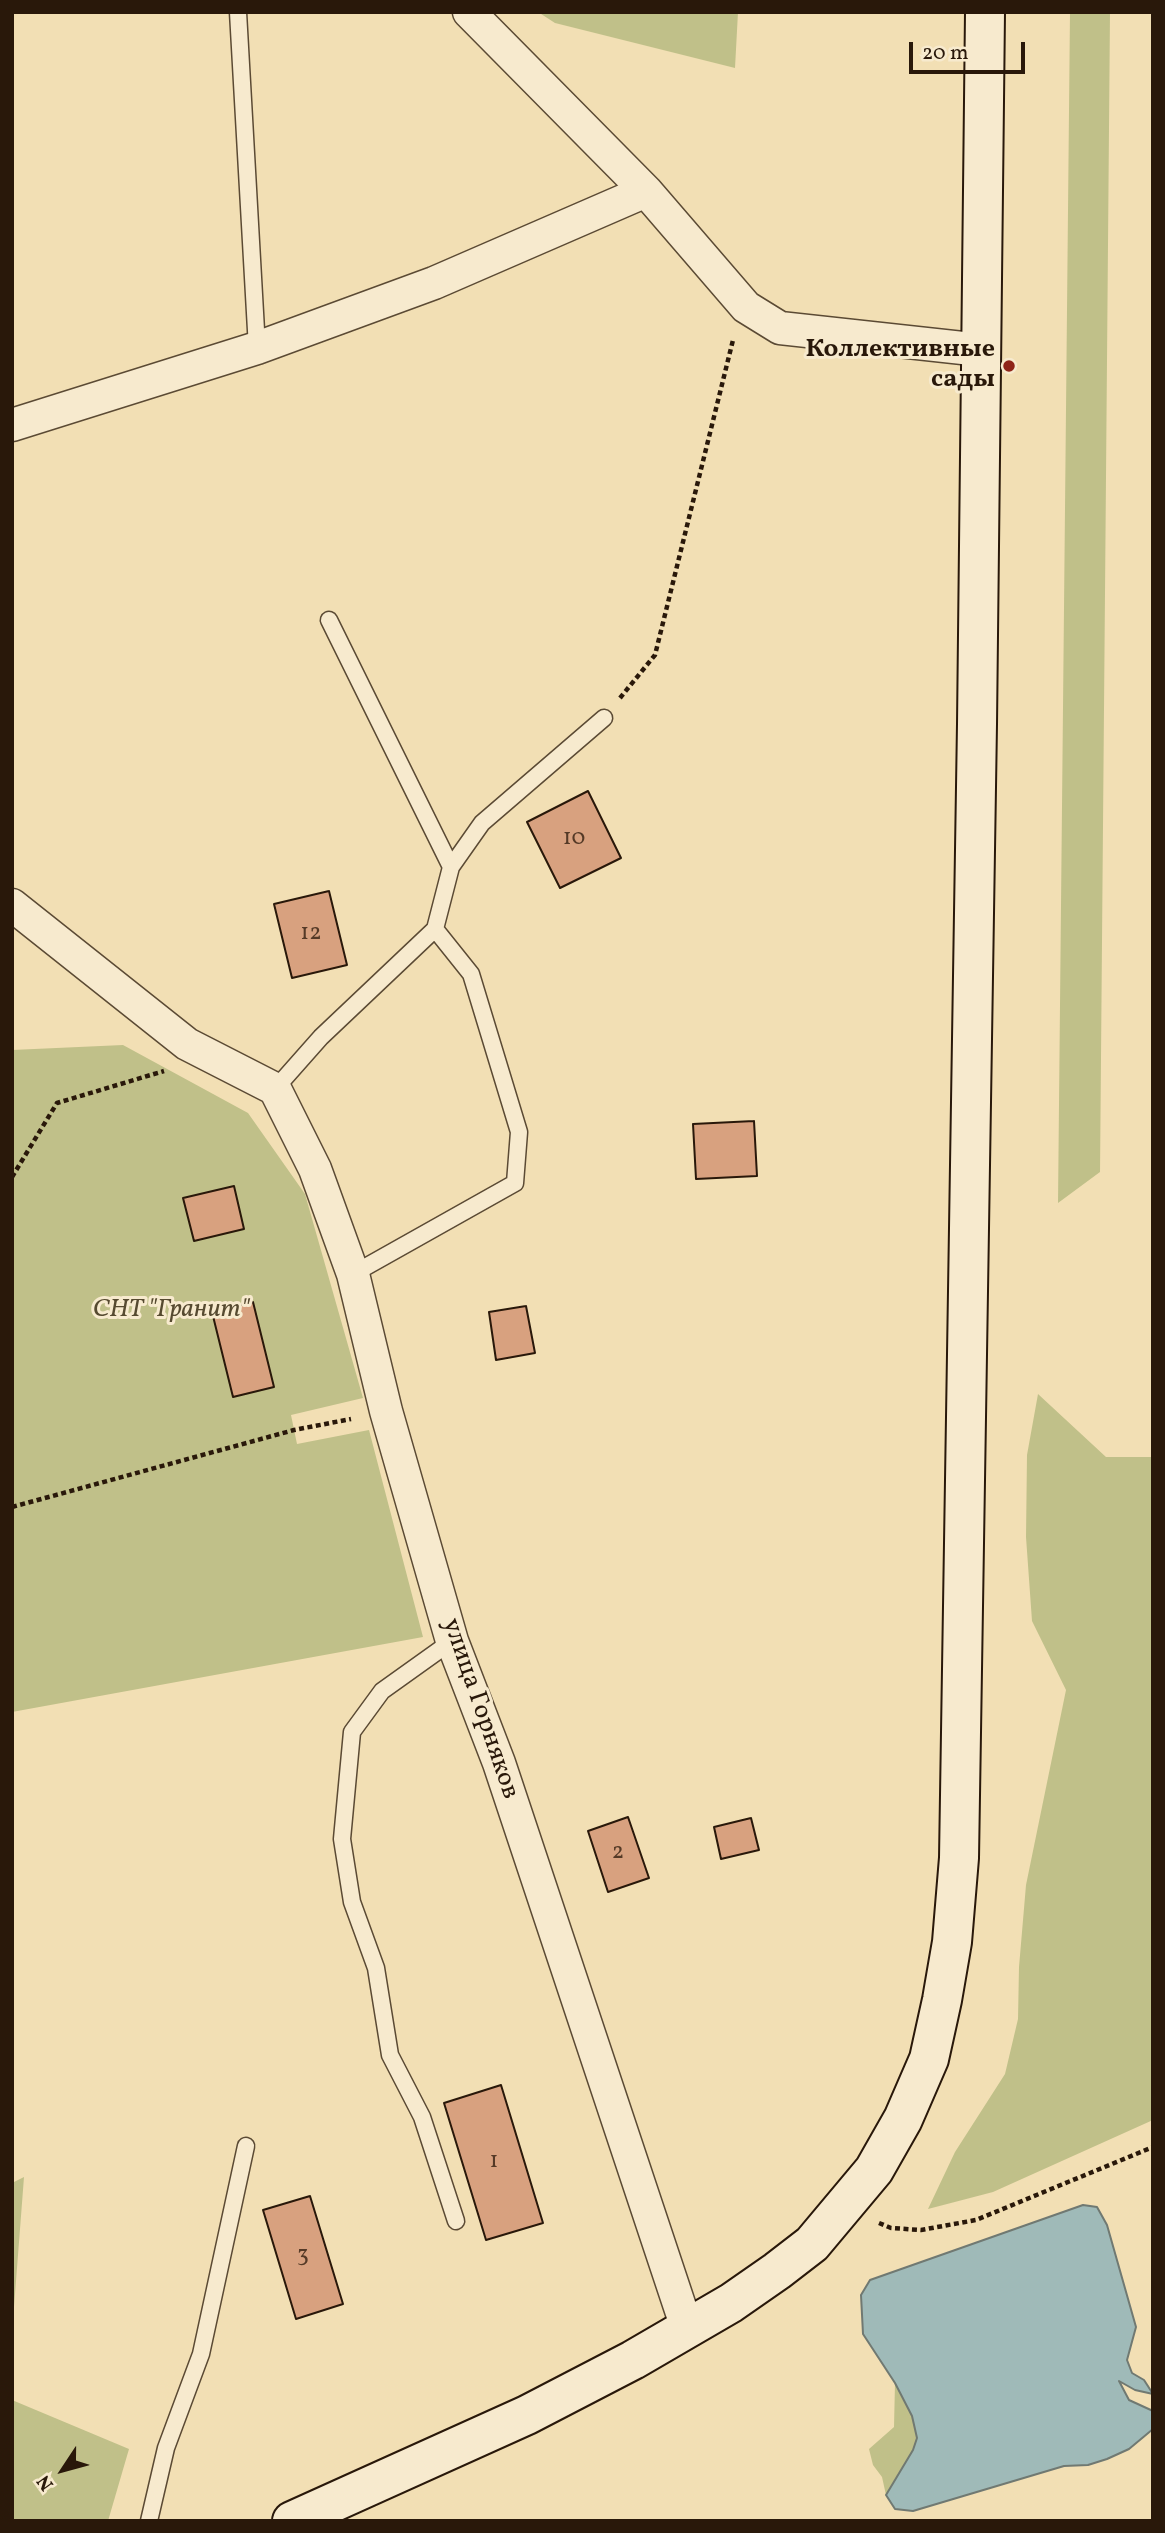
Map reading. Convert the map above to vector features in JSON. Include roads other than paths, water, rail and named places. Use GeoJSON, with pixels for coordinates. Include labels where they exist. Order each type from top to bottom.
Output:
{"type":"FeatureCollection","features":[{"type":"Feature","properties":{"kind":"main road"},"geometry":{"type":"LineString","coordinates":[[292,2521],[527,2415],[632,2360],[731,2303],[777,2271],[812,2244],[874,2170],[903,2119],[929,2059],[950,1954],[959,1858],[977,738],[985,12]]}},
{"type":"Feature","properties":{"kind":"street"},"geometry":{"type":"LineString","coordinates":[[469,12],[646,191],[746,307],[780,327],[981,350]]}},
{"type":"Feature","properties":{"kind":"street"},"geometry":{"type":"LineString","coordinates":[[12,425],[257,348],[434,283],[646,191]]}},
{"type":"Feature","properties":{"kind":"street"},"geometry":{"type":"LineString","coordinates":[[12,905],[187,1044],[275,1089]]}},
{"type":"Feature","properties":{"kind":"street","name":"улица Горняков"},"geometry":{"type":"LineString","coordinates":[[275,1089],[315,1169],[353,1274],[386,1411],[453,1641],[499,1763],[687,2328]]}},
{"type":"Feature","properties":{"kind":"lane"},"geometry":{"type":"LineString","coordinates":[[239,12],[257,348]]}},
{"type":"Feature","properties":{"kind":"lane"},"geometry":{"type":"LineString","coordinates":[[329,620],[451,867]]}},
{"type":"Feature","properties":{"kind":"lane"},"geometry":{"type":"LineString","coordinates":[[275,1089],[321,1037],[435,929],[451,867],[482,823],[604,718]]}},
{"type":"Feature","properties":{"kind":"lane"},"geometry":{"type":"LineString","coordinates":[[353,1274],[515,1183],[519,1132],[471,974],[435,929]]}},
{"type":"Feature","properties":{"kind":"lane"},"geometry":{"type":"LineString","coordinates":[[453,1641],[382,1691],[352,1732],[342,1839],[352,1902],[376,1968],[390,2055],[422,2117],[456,2221]]}},
{"type":"Feature","properties":{"kind":"lane"},"geometry":{"type":"LineString","coordinates":[[149,2521],[166,2448],[201,2354],[246,2146]]}},
{"type":"Feature","properties":{"kind":"water"},"geometry":{"type":"Polygon","coordinates":[[[1083,2205],[1097,2207],[1107,2225],[1136,2327],[1127,2360],[1132,2373],[1144,2380],[1153,2394],[1135,2390],[1119,2381],[1129,2400],[1153,2411],[1153,2429],[1129,2449],[1088,2465],[1064,2466],[913,2511],[895,2509],[886,2495],[913,2450],[917,2438],[912,2416],[895,2383],[863,2334],[861,2295],[870,2280],[1083,2205]]]}},
{"type":"Feature","properties":{"kind":"place","name":"Коллективные сады"},"geometry":{"type":"Point","coordinates":[1009,366]}},
{"type":"Feature","properties":{"kind":"park label","name":"СНТ \"Гранит\""},"geometry":{"type":"Point","coordinates":[171,1311]}}]}
